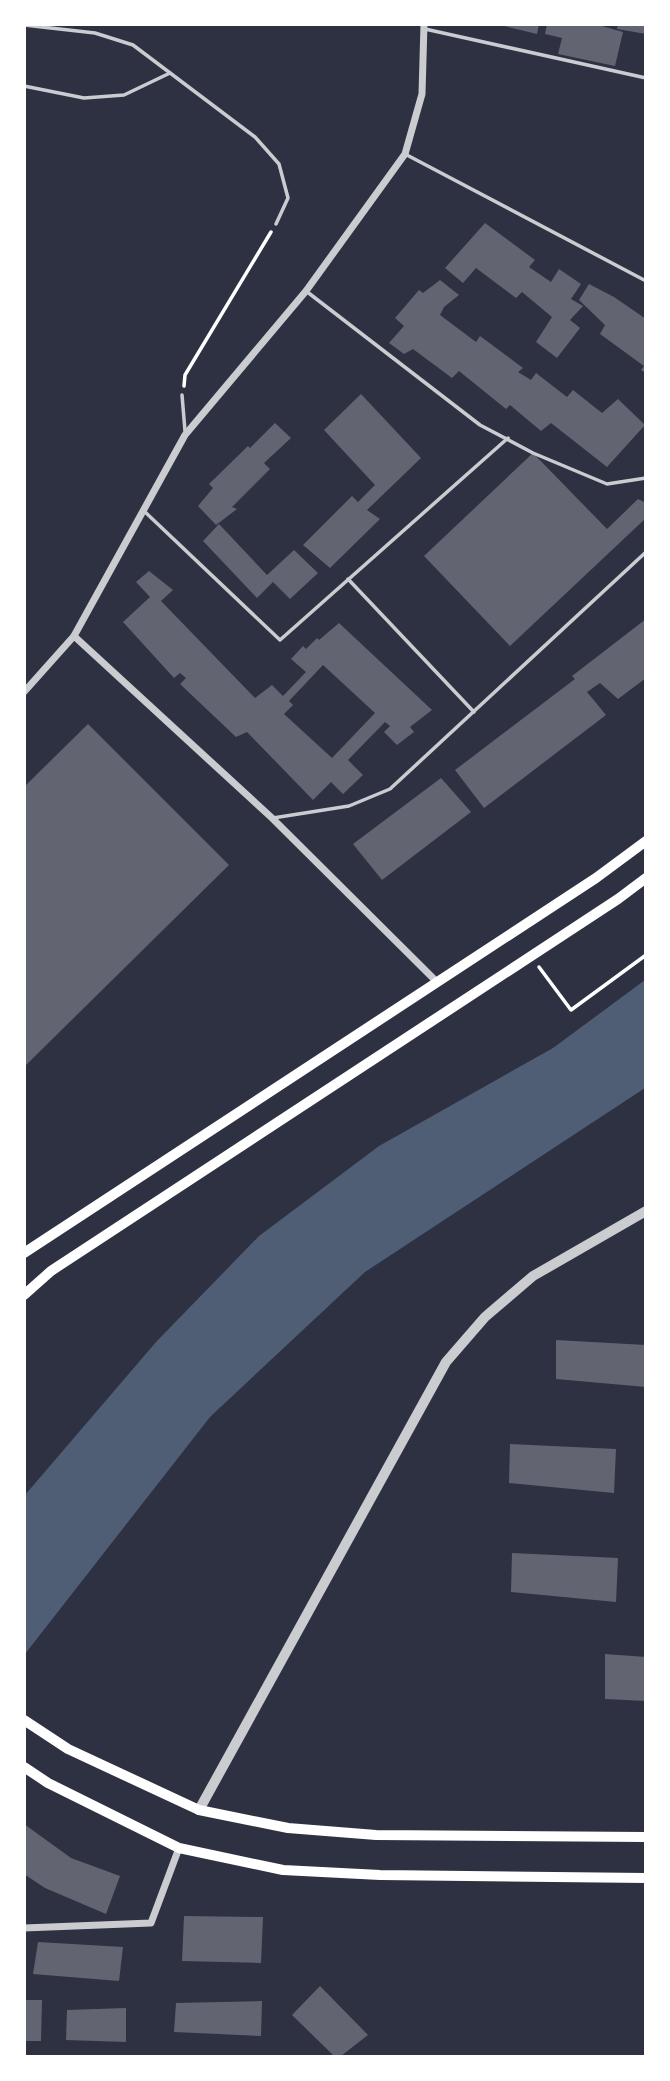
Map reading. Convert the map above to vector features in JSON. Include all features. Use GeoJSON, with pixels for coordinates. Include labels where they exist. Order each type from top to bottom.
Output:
{"type":"FeatureCollection","features":[{"type":"Feature","properties":{"kind":"main road"},"geometry":{"type":"LineString","coordinates":[[24,1253],[596,878],[646,841]]}},
{"type":"Feature","properties":{"kind":"main road"},"geometry":{"type":"LineString","coordinates":[[24,1295],[51,1270],[618,899],[646,878]]}},
{"type":"Feature","properties":{"kind":"main road"},"geometry":{"type":"LineString","coordinates":[[24,1720],[68,1749],[199,1810],[288,1828],[376,1835],[646,1837]]}},
{"type":"Feature","properties":{"kind":"main road"},"geometry":{"type":"LineString","coordinates":[[24,1768],[48,1783],[179,1848],[283,1870],[380,1875],[646,1878]]}},
{"type":"Feature","properties":{"kind":"street"},"geometry":{"type":"LineString","coordinates":[[24,692],[74,636],[185,435],[306,291],[405,154],[422,94],[425,27]]}},
{"type":"Feature","properties":{"kind":"street"},"geometry":{"type":"LineString","coordinates":[[74,636],[272,818],[437,982]]}},
{"type":"Feature","properties":{"kind":"street"},"geometry":{"type":"LineString","coordinates":[[199,1810],[446,1362],[485,1317],[533,1276],[646,1211]]}},
{"type":"Feature","properties":{"kind":"street"},"geometry":{"type":"LineString","coordinates":[[24,1928],[150,1923],[179,1848]]}},
{"type":"Feature","properties":{"kind":"lane"},"geometry":{"type":"LineString","coordinates":[[24,25],[95,33],[133,44],[255,137],[279,163],[288,198],[276,224]]}},
{"type":"Feature","properties":{"kind":"lane"},"geometry":{"type":"LineString","coordinates":[[425,27],[646,78]]}},
{"type":"Feature","properties":{"kind":"lane"},"geometry":{"type":"LineString","coordinates":[[24,86],[84,98],[124,94],[170,73]]}},
{"type":"Feature","properties":{"kind":"lane"},"geometry":{"type":"LineString","coordinates":[[405,154],[646,281]]}},
{"type":"Feature","properties":{"kind":"lane"},"geometry":{"type":"LineString","coordinates":[[306,291],[480,425],[533,453],[607,484],[646,478]]}},
{"type":"Feature","properties":{"kind":"lane"},"geometry":{"type":"LineString","coordinates":[[182,395],[185,435]]}},
{"type":"Feature","properties":{"kind":"lane"},"geometry":{"type":"LineString","coordinates":[[143,511],[280,639],[509,438]]}},
{"type":"Feature","properties":{"kind":"lane"},"geometry":{"type":"LineString","coordinates":[[272,818],[349,806],[390,789],[646,552]]}},
{"type":"Feature","properties":{"kind":"lane"},"geometry":{"type":"LineString","coordinates":[[348,579],[474,712]]}},
{"type":"Feature","properties":{"kind":"path"},"geometry":{"type":"LineString","coordinates":[[182,395],[186,375],[276,224]]}},
{"type":"Feature","properties":{"kind":"path"},"geometry":{"type":"LineString","coordinates":[[539,967],[571,1010],[646,955]]}},
{"type":"Feature","properties":{"kind":"water"},"geometry":{"type":"Polygon","coordinates":[[[645,980],[645,1088],[365,1272],[210,1417],[25,1654],[25,1495],[156,1342],[259,1236],[379,1146],[553,1048],[645,980]]]}},
{"type":"Feature","properties":{"kind":"building"},"geometry":{"type":"Polygon","coordinates":[[[496,24],[539,24],[537,34],[496,24]]]}},
{"type":"Feature","properties":{"kind":"building"},"geometry":{"type":"Polygon","coordinates":[[[547,24],[595,24],[623,32],[615,66],[558,54],[562,38],[545,34],[547,24]]]}},
{"type":"Feature","properties":{"kind":"building"},"geometry":{"type":"Polygon","coordinates":[[[618,24],[646,24],[646,34],[617,29],[618,24]]]}},
{"type":"Feature","properties":{"kind":"building"},"geometry":{"type":"Polygon","coordinates":[[[485,223],[535,260],[529,267],[551,282],[559,269],[581,284],[571,299],[583,306],[570,320],[580,328],[557,358],[536,342],[552,317],[522,292],[516,298],[476,268],[463,283],[445,268],[485,223]]]}},
{"type":"Feature","properties":{"kind":"building"},"geometry":{"type":"Polygon","coordinates":[[[440,280],[459,295],[444,307],[440,315],[476,342],[480,336],[523,368],[518,372],[531,380],[536,373],[567,397],[573,390],[602,413],[618,399],[645,425],[607,467],[551,423],[541,431],[510,405],[506,409],[459,371],[452,378],[413,349],[404,354],[389,343],[404,326],[395,318],[419,290],[423,293],[440,280]]]}},
{"type":"Feature","properties":{"kind":"building"},"geometry":{"type":"Polygon","coordinates":[[[589,284],[646,319],[646,373],[641,370],[644,366],[600,334],[605,325],[579,300],[589,284]]]}},
{"type":"Feature","properties":{"kind":"building"},"geometry":{"type":"Polygon","coordinates":[[[361,394],[421,458],[367,510],[380,519],[330,568],[303,545],[352,496],[358,502],[375,485],[324,430],[361,394]]]}},
{"type":"Feature","properties":{"kind":"building"},"geometry":{"type":"Polygon","coordinates":[[[275,423],[291,438],[264,463],[270,469],[232,507],[237,509],[216,525],[198,506],[213,488],[209,484],[275,423]]]}},
{"type":"Feature","properties":{"kind":"building"},"geometry":{"type":"Polygon","coordinates":[[[533,453],[607,529],[638,499],[646,503],[646,518],[510,646],[424,556],[533,453]]]}},
{"type":"Feature","properties":{"kind":"building"},"geometry":{"type":"Polygon","coordinates":[[[219,524],[267,575],[294,550],[318,573],[290,599],[273,582],[257,598],[203,541],[219,524]]]}},
{"type":"Feature","properties":{"kind":"building"},"geometry":{"type":"Polygon","coordinates":[[[149,571],[173,590],[161,601],[255,698],[272,685],[283,696],[306,672],[291,659],[303,646],[306,649],[339,623],[432,710],[410,727],[414,732],[397,745],[384,732],[390,726],[385,722],[348,760],[363,775],[343,794],[331,782],[313,800],[247,732],[236,737],[180,684],[186,678],[180,673],[174,678],[123,622],[150,597],[136,582],[149,571]],[[323,665],[289,701],[293,705],[284,714],[332,758],[375,713],[323,665]]]}},
{"type":"Feature","properties":{"kind":"building"},"geometry":{"type":"Polygon","coordinates":[[[646,619],[646,678],[618,699],[600,683],[587,692],[606,715],[484,808],[455,770],[575,679],[572,676],[646,619]]]}},
{"type":"Feature","properties":{"kind":"building"},"geometry":{"type":"Polygon","coordinates":[[[88,724],[229,865],[24,1067],[24,787],[88,724]]]}},
{"type":"Feature","properties":{"kind":"building"},"geometry":{"type":"Polygon","coordinates":[[[441,778],[471,812],[382,880],[353,844],[441,778]]]}},
{"type":"Feature","properties":{"kind":"building"},"geometry":{"type":"Polygon","coordinates":[[[556,1340],[646,1345],[646,1387],[556,1379],[556,1340]]]}},
{"type":"Feature","properties":{"kind":"building"},"geometry":{"type":"Polygon","coordinates":[[[510,1444],[616,1449],[614,1493],[509,1483],[510,1444]]]}},
{"type":"Feature","properties":{"kind":"building"},"geometry":{"type":"Polygon","coordinates":[[[512,1553],[618,1558],[616,1602],[511,1592],[512,1553]]]}},
{"type":"Feature","properties":{"kind":"building"},"geometry":{"type":"Polygon","coordinates":[[[605,1654],[646,1657],[646,1701],[605,1699],[605,1654]]]}},
{"type":"Feature","properties":{"kind":"building"},"geometry":{"type":"Polygon","coordinates":[[[24,1824],[71,1858],[120,1876],[106,1914],[45,1888],[24,1874],[24,1824]]]}},
{"type":"Feature","properties":{"kind":"building"},"geometry":{"type":"Polygon","coordinates":[[[184,1916],[263,1917],[261,1963],[182,1961],[184,1916]]]}},
{"type":"Feature","properties":{"kind":"building"},"geometry":{"type":"Polygon","coordinates":[[[38,1942],[123,1947],[119,1981],[33,1974],[38,1942]]]}},
{"type":"Feature","properties":{"kind":"building"},"geometry":{"type":"Polygon","coordinates":[[[320,1986],[368,2035],[341,2056],[334,2056],[292,2015],[320,1986]]]}},
{"type":"Feature","properties":{"kind":"building"},"geometry":{"type":"Polygon","coordinates":[[[24,2000],[42,2000],[41,2041],[24,2041],[24,2000]]]}},
{"type":"Feature","properties":{"kind":"building"},"geometry":{"type":"Polygon","coordinates":[[[262,2001],[261,2036],[174,2032],[176,2003],[262,2001]]]}},
{"type":"Feature","properties":{"kind":"building"},"geometry":{"type":"Polygon","coordinates":[[[126,2008],[126,2042],[66,2040],[67,2010],[126,2008]]]}}]}
